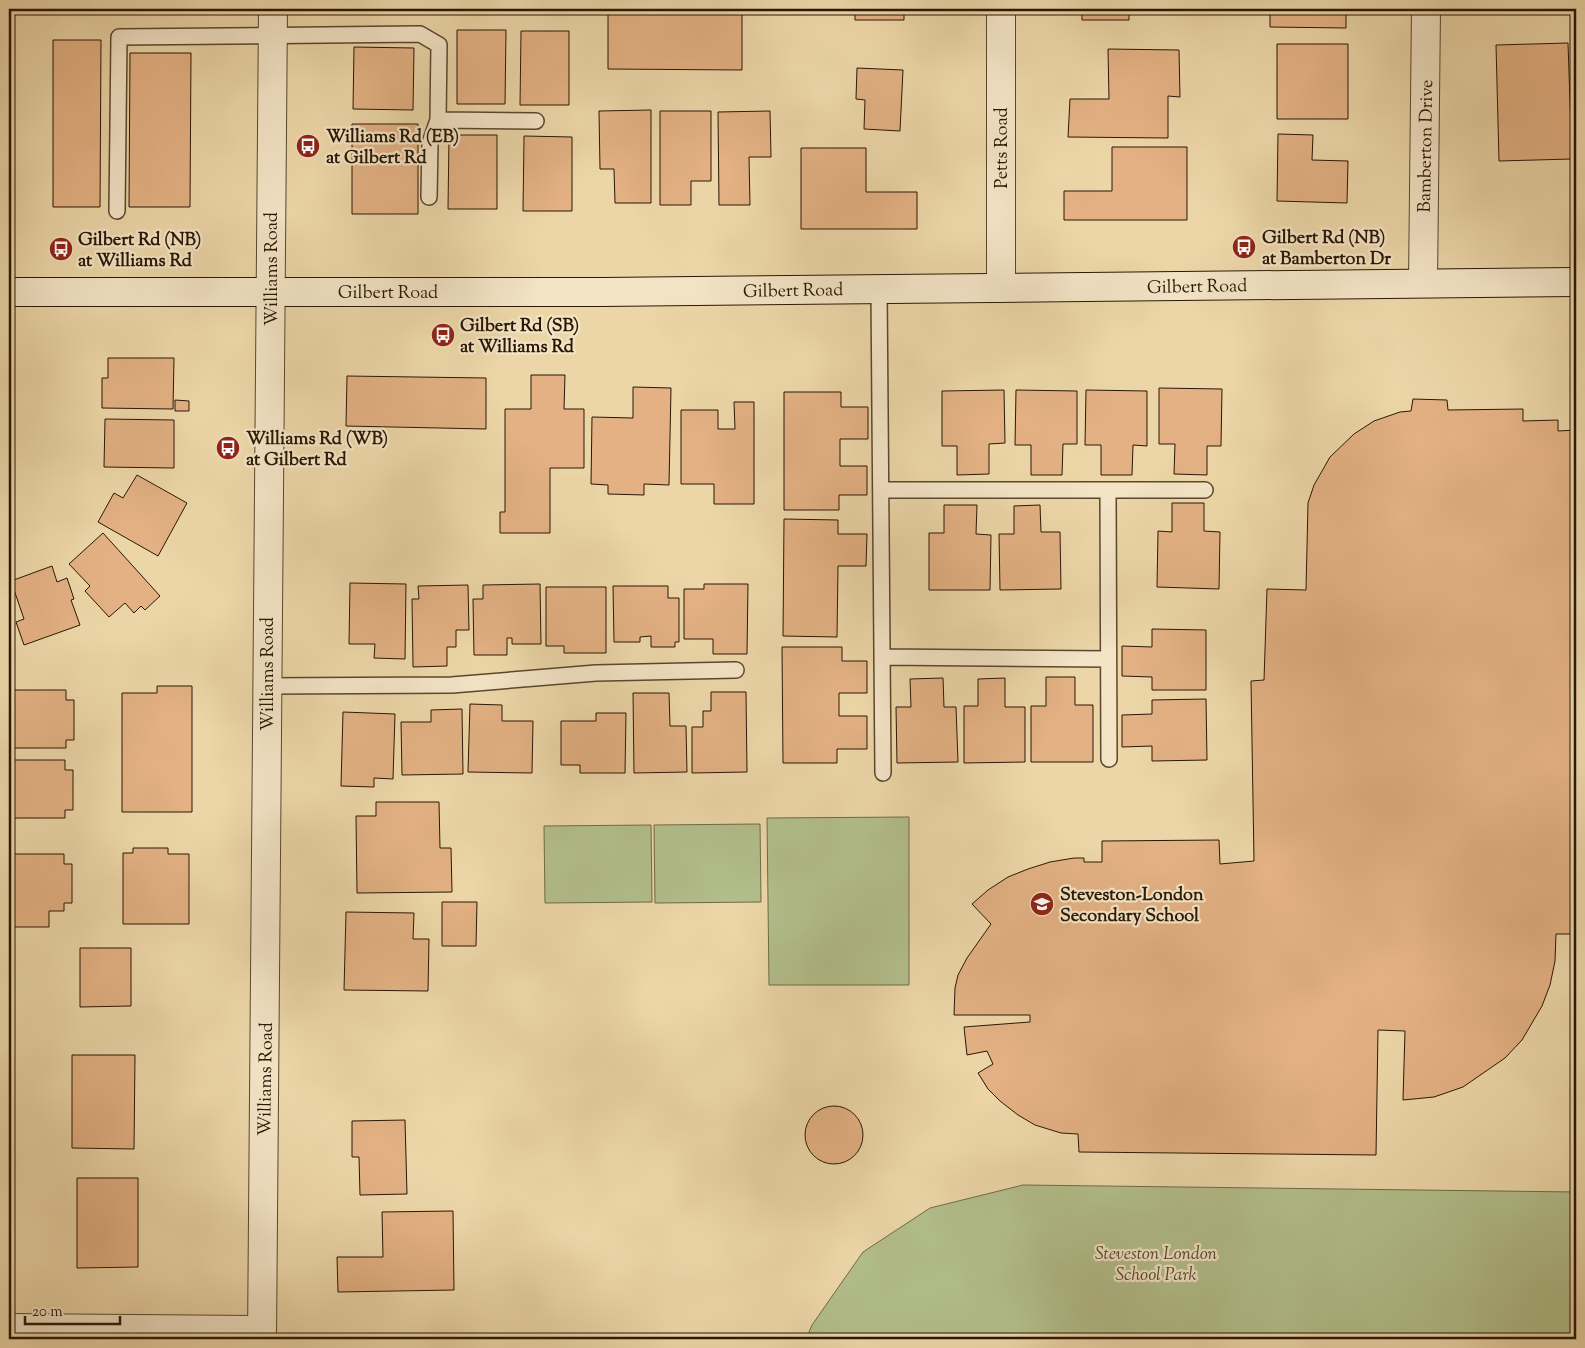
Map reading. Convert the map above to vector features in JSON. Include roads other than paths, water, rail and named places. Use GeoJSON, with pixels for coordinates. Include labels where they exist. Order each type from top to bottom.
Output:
{"type":"FeatureCollection","features":[{"type":"Feature","properties":{"kind":"street","name":"Petts Road"},"geometry":{"type":"LineString","coordinates":[[1001,9],[1001,288]]}},
{"type":"Feature","properties":{"kind":"street","name":"Bamberton Drive"},"geometry":{"type":"LineString","coordinates":[[1423,283],[1426,9]]}},
{"type":"Feature","properties":{"kind":"street","name":"Williams Road"},"geometry":{"type":"LineString","coordinates":[[262,1335],[273,22]]}},
{"type":"Feature","properties":{"kind":"street","name":"Gilbert Road"},"geometry":{"type":"LineString","coordinates":[[9,292],[879,289],[1576,282]]}},
{"type":"Feature","properties":{"kind":"street"},"geometry":{"type":"LineString","coordinates":[[9,1328],[262,1335]]}},
{"type":"Feature","properties":{"kind":"lane"},"geometry":{"type":"LineString","coordinates":[[117,211],[119,37],[273,22],[420,34],[439,44],[438,120],[430,143],[429,197]]}},
{"type":"Feature","properties":{"kind":"lane"},"geometry":{"type":"LineString","coordinates":[[438,120],[536,120]]}},
{"type":"Feature","properties":{"kind":"lane"},"geometry":{"type":"LineString","coordinates":[[879,289],[883,773]]}},
{"type":"Feature","properties":{"kind":"lane"},"geometry":{"type":"LineString","coordinates":[[881,490],[1205,490]]}},
{"type":"Feature","properties":{"kind":"lane"},"geometry":{"type":"LineString","coordinates":[[1108,490],[1109,759]]}},
{"type":"Feature","properties":{"kind":"lane"},"geometry":{"type":"LineString","coordinates":[[882,658],[1108,659]]}},
{"type":"Feature","properties":{"kind":"lane"},"geometry":{"type":"LineString","coordinates":[[266,686],[452,685],[596,673],[736,670]]}},
{"type":"Feature","properties":{"kind":"place","name":"Williams Rd (EB) at Gilbert Rd"},"geometry":{"type":"Point","coordinates":[308,146]}},
{"type":"Feature","properties":{"kind":"place","name":"Gilbert Rd (NB) at Bamberton Dr"},"geometry":{"type":"Point","coordinates":[1244,247]}},
{"type":"Feature","properties":{"kind":"place","name":"Gilbert Rd (NB) at Williams Rd"},"geometry":{"type":"Point","coordinates":[61,249]}},
{"type":"Feature","properties":{"kind":"place","name":"Gilbert Rd (SB) at Williams Rd"},"geometry":{"type":"Point","coordinates":[443,335]}},
{"type":"Feature","properties":{"kind":"place","name":"Williams Rd (WB) at Gilbert Rd"},"geometry":{"type":"Point","coordinates":[228,448]}},
{"type":"Feature","properties":{"kind":"place","name":"Steveston-London Secondary School"},"geometry":{"type":"Point","coordinates":[1042,904]}},
{"type":"Feature","properties":{"kind":"park label","name":"Steveston London School Park"},"geometry":{"type":"Point","coordinates":[1156,1263]}}]}
